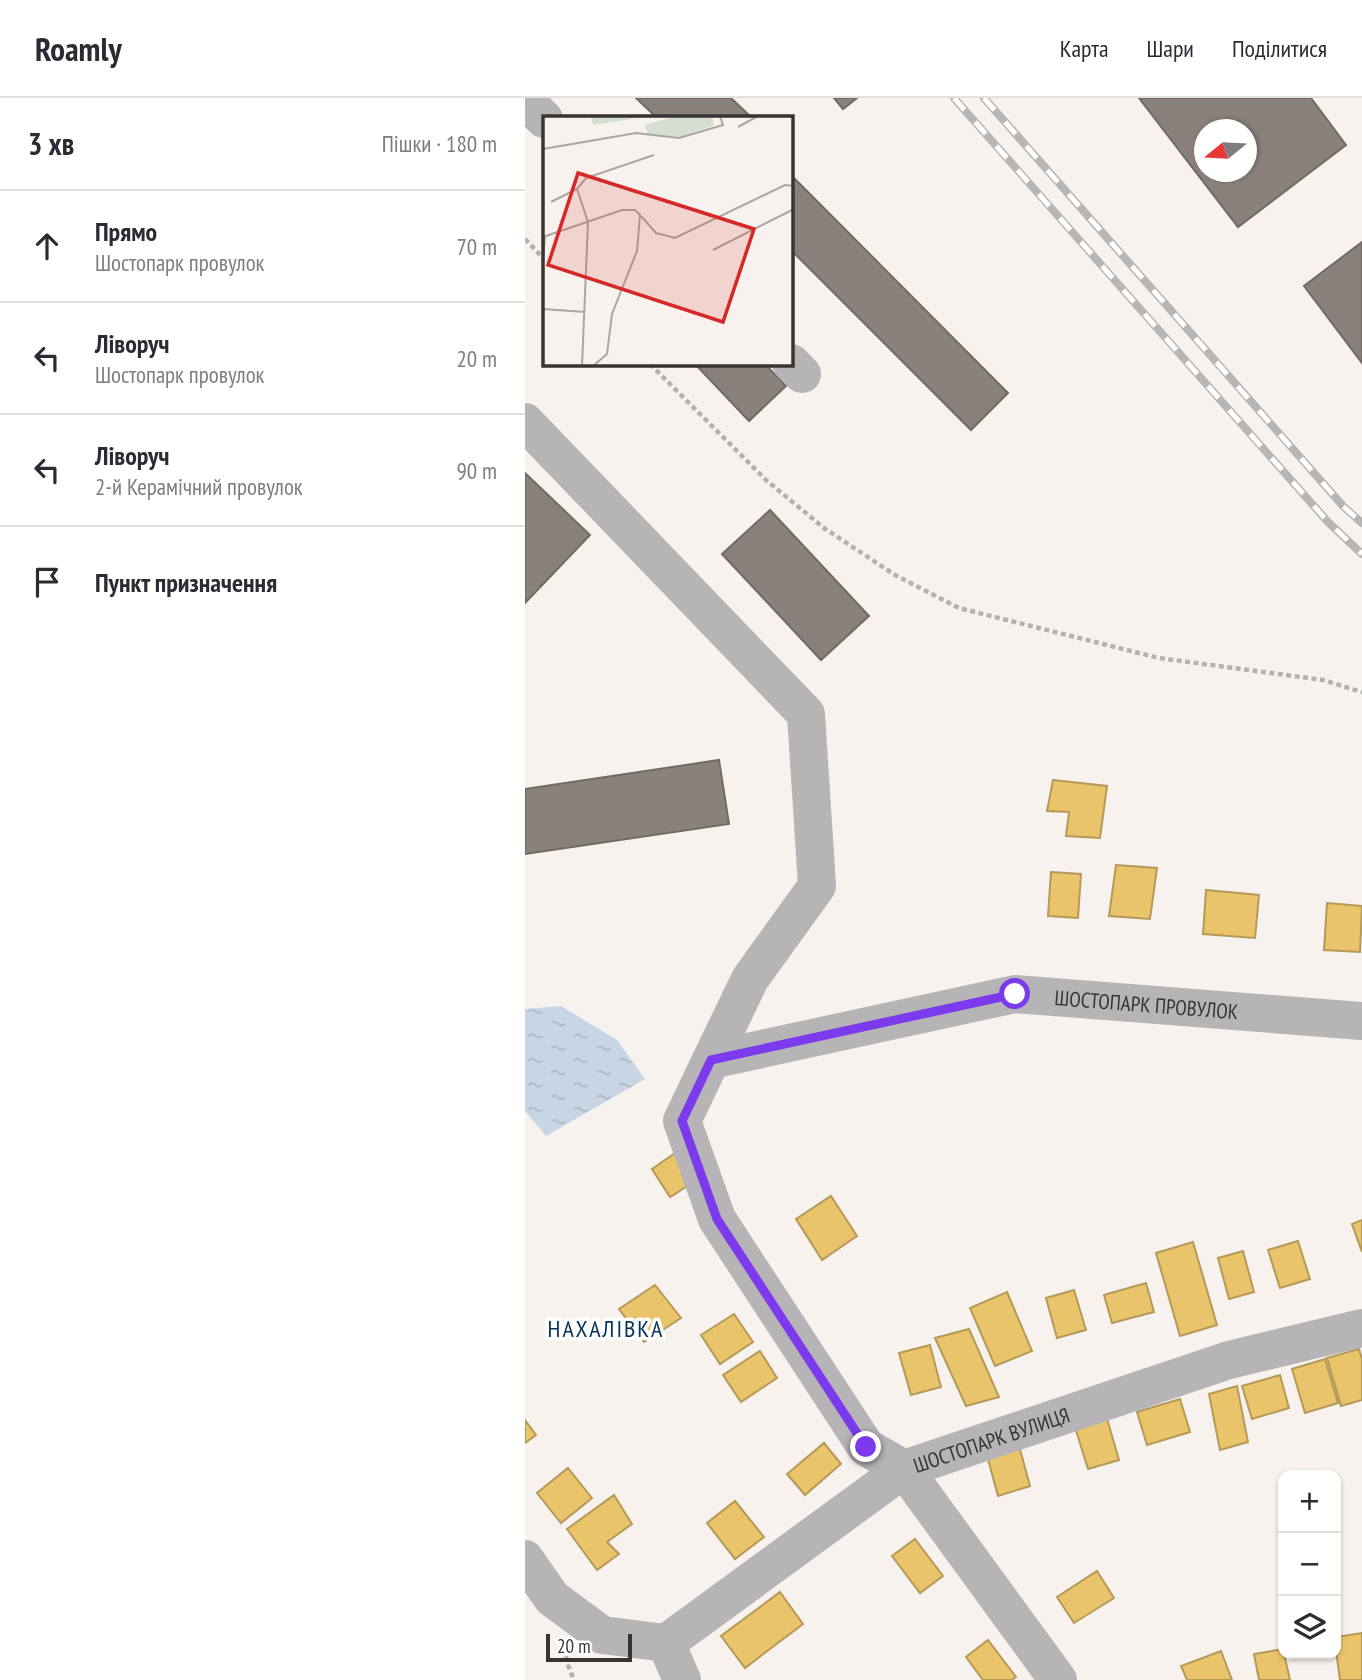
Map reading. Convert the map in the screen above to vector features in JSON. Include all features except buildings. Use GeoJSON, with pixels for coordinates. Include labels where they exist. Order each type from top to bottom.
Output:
{"type":"FeatureCollection","features":[{"type":"Feature","properties":{"kind":"street"},"geometry":{"type":"LineString","coordinates":[[525,100],[543,118]]}},
{"type":"Feature","properties":{"kind":"street"},"geometry":{"type":"LineString","coordinates":[[525,422],[806,714],[817,886],[750,979],[682,1121],[717,1219],[866,1447],[904,1469],[1058,1680]]}},
{"type":"Feature","properties":{"kind":"street","name":"ШОСТОПАРК ПРОВУЛОК"},"geometry":{"type":"LineString","coordinates":[[711,1060],[1015,994],[1362,1021]]}},
{"type":"Feature","properties":{"kind":"street","name":"ШОСТОПАРК ВУЛИЦЯ"},"geometry":{"type":"LineString","coordinates":[[666,1643],[904,1469],[1229,1360],[1362,1328]]}},
{"type":"Feature","properties":{"kind":"street"},"geometry":{"type":"LineString","coordinates":[[525,1559],[552,1598],[602,1635],[666,1643],[682,1680]]}},
{"type":"Feature","properties":{"kind":"path"},"geometry":{"type":"LineString","coordinates":[[525,239],[543,258]]}},
{"type":"Feature","properties":{"kind":"path"},"geometry":{"type":"LineString","coordinates":[[652,366],[766,480],[824,527],[895,575],[959,608],[1159,658],[1323,681],[1362,692]]}},
{"type":"Feature","properties":{"kind":"water"},"geometry":{"type":"Polygon","coordinates":[[[561,1006],[617,1040],[645,1079],[546,1136],[525,1111],[525,1009],[561,1006]]]}},
{"type":"Feature","properties":{"kind":"railway"},"geometry":{"type":"LineString","coordinates":[[954,98],[1328,522],[1362,554]]}},
{"type":"Feature","properties":{"kind":"railway"},"geometry":{"type":"LineString","coordinates":[[984,98],[1343,506],[1362,523]]}},
{"type":"Feature","properties":{"kind":"district","name":"НАХАЛІВКА"},"geometry":{"type":"Point","coordinates":[606,1328]}},
{"type":"Feature","properties":{"kind":"route"},"geometry":{"type":"LineString","coordinates":[[866,1447],[717,1219],[682,1121],[711,1060],[1015,994]]}}]}
